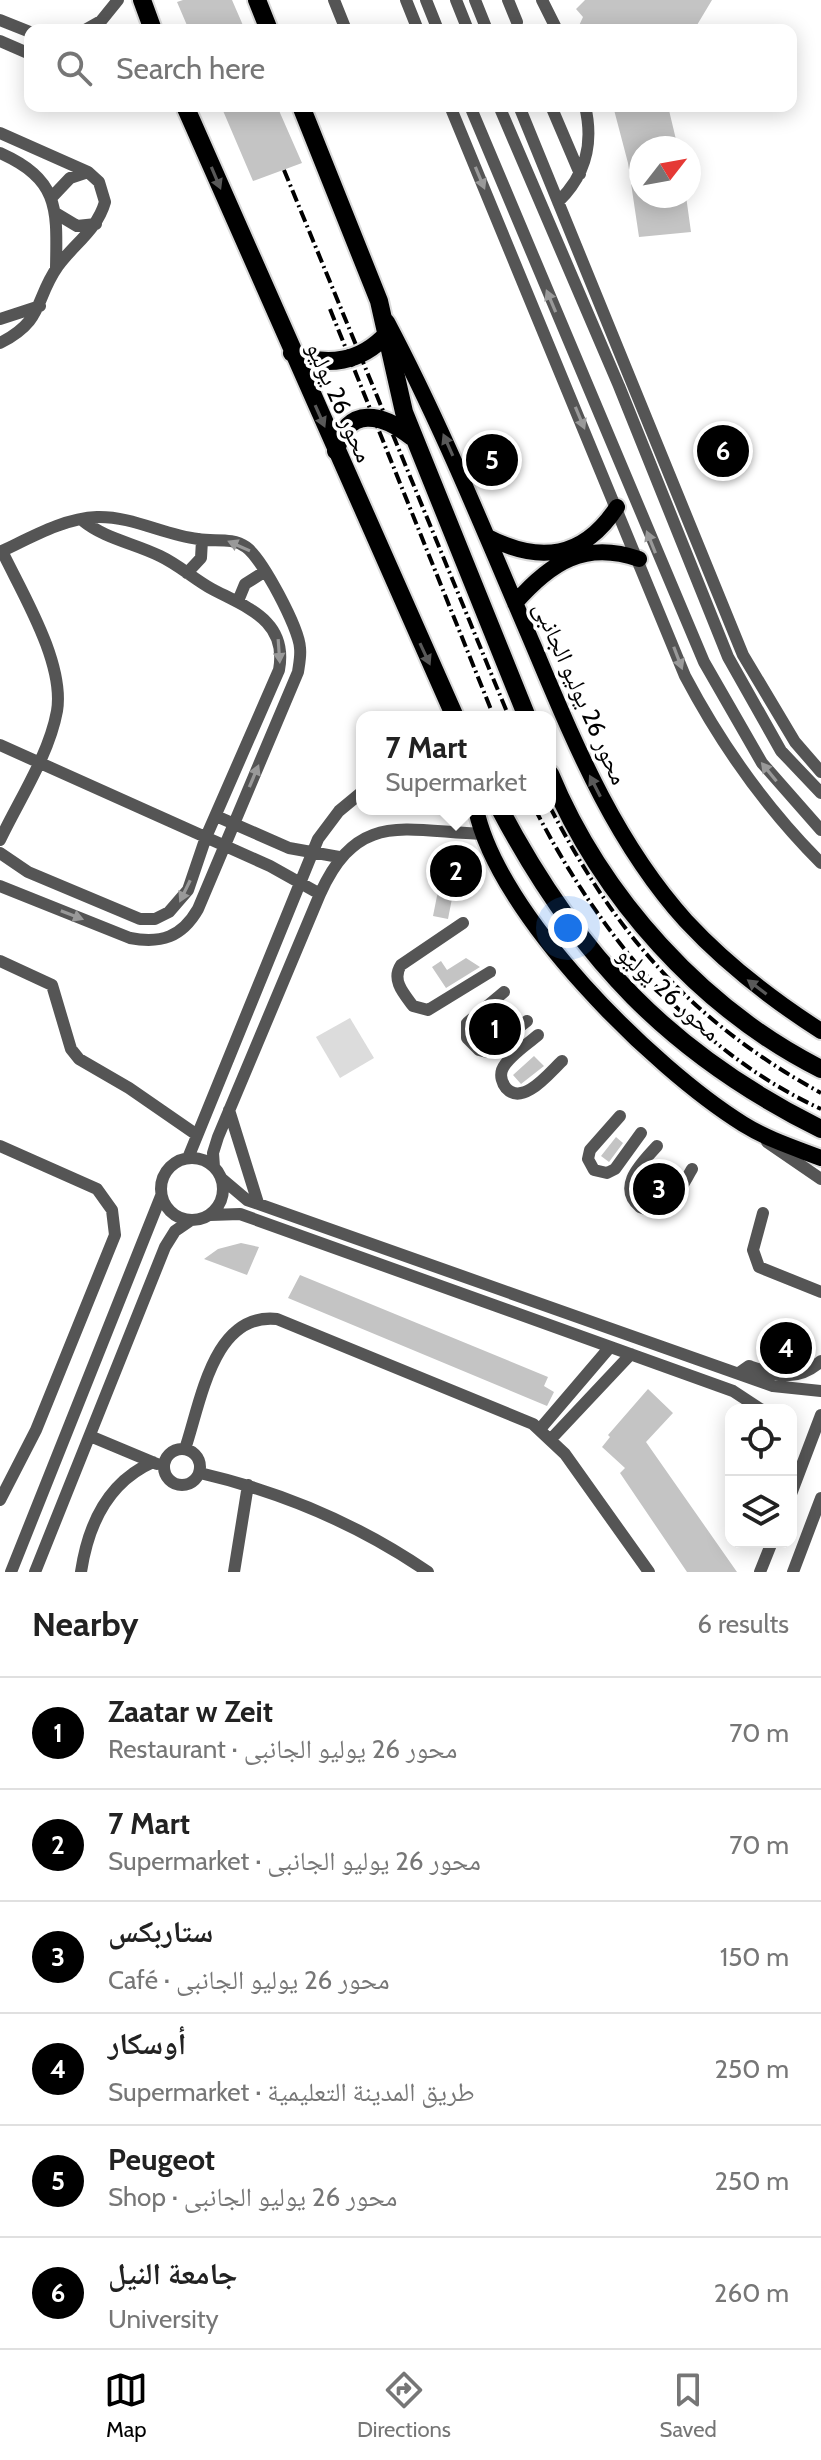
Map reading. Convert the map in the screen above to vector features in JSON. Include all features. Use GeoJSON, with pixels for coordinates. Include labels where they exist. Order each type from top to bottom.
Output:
{"type":"FeatureCollection","features":[{"type":"Feature","properties":{"kind":"highway"},"geometry":{"type":"LineString","coordinates":[[142,0],[151,24]]}},
{"type":"Feature","properties":{"kind":"highway"},"geometry":{"type":"LineString","coordinates":[[257,0],[267,24]]}},
{"type":"Feature","properties":{"kind":"highway","name":"محور 26 يوليو"},"geometry":{"type":"LineString","coordinates":[[188,112],[452,711]]}},
{"type":"Feature","properties":{"kind":"highway"},"geometry":{"type":"LineString","coordinates":[[303,112],[382,313],[397,387],[414,439],[525,711]]}},
{"type":"Feature","properties":{"kind":"highway"},"geometry":{"type":"LineString","coordinates":[[292,353],[322,361],[343,360],[363,354],[387,334]]}},
{"type":"Feature","properties":{"kind":"highway"},"geometry":{"type":"LineString","coordinates":[[336,451],[339,441],[352,424],[372,417],[392,422],[414,439]]}},
{"type":"Feature","properties":{"kind":"highway","name":"محور 26 يوليو"},"geometry":{"type":"LineString","coordinates":[[556,785],[595,859],[620,895],[676,961],[742,1018],[821,1069]]}},
{"type":"Feature","properties":{"kind":"highway","name":"محور 26 يوليو"},"geometry":{"type":"LineString","coordinates":[[503,815],[558,910],[633,999],[729,1077],[821,1129]]}},
{"type":"Feature","properties":{"kind":"main road","name":"محور 26 يوليو الجانبى"},"geometry":{"type":"LineString","coordinates":[[382,313],[431,408],[586,770],[630,848],[684,919],[715,951],[761,990],[821,1031]]}},
{"type":"Feature","properties":{"kind":"main road"},"geometry":{"type":"LineString","coordinates":[[488,537],[521,553],[554,552],[596,533],[617,507]]}},
{"type":"Feature","properties":{"kind":"main road"},"geometry":{"type":"LineString","coordinates":[[515,603],[543,573],[569,559],[605,551],[639,559]]}},
{"type":"Feature","properties":{"kind":"main road"},"geometry":{"type":"LineString","coordinates":[[477,815],[482,834],[527,910],[576,976],[614,1019],[699,1095],[746,1126],[821,1158]]}},
{"type":"Feature","properties":{"kind":"street"},"geometry":{"type":"LineString","coordinates":[[96,24],[118,0]]}},
{"type":"Feature","properties":{"kind":"street"},"geometry":{"type":"LineString","coordinates":[[334,0],[344,24]]}},
{"type":"Feature","properties":{"kind":"street"},"geometry":{"type":"LineString","coordinates":[[406,0],[416,24]]}},
{"type":"Feature","properties":{"kind":"street"},"geometry":{"type":"LineString","coordinates":[[426,0],[436,24]]}},
{"type":"Feature","properties":{"kind":"street"},"geometry":{"type":"LineString","coordinates":[[456,0],[466,24]]}},
{"type":"Feature","properties":{"kind":"street"},"geometry":{"type":"LineString","coordinates":[[475,0],[485,24]]}},
{"type":"Feature","properties":{"kind":"street"},"geometry":{"type":"LineString","coordinates":[[508,0],[517,22]]}},
{"type":"Feature","properties":{"kind":"street"},"geometry":{"type":"LineString","coordinates":[[542,0],[554,24]]}},
{"type":"Feature","properties":{"kind":"street"},"geometry":{"type":"LineString","coordinates":[[0,20],[24,30]]}},
{"type":"Feature","properties":{"kind":"street"},"geometry":{"type":"LineString","coordinates":[[0,41],[24,51]]}},
{"type":"Feature","properties":{"kind":"street"},"geometry":{"type":"LineString","coordinates":[[452,112],[685,676],[712,728],[783,825],[821,863]]}},
{"type":"Feature","properties":{"kind":"street"},"geometry":{"type":"LineString","coordinates":[[473,112],[704,662],[762,763],[821,830]]}},
{"type":"Feature","properties":{"kind":"street"},"geometry":{"type":"LineString","coordinates":[[502,112],[728,657],[781,751],[821,793]]}},
{"type":"Feature","properties":{"kind":"street"},"geometry":{"type":"LineString","coordinates":[[521,112],[743,655],[795,742],[821,772]]}},
{"type":"Feature","properties":{"kind":"street"},"geometry":{"type":"LineString","coordinates":[[554,112],[580,174]]}},
{"type":"Feature","properties":{"kind":"street"},"geometry":{"type":"LineString","coordinates":[[558,202],[580,174],[590,137],[586,112]]}},
{"type":"Feature","properties":{"kind":"street"},"geometry":{"type":"LineString","coordinates":[[0,133],[88,172],[104,192],[105,202],[96,224],[56,268],[40,306],[23,329],[0,343]]}},
{"type":"Feature","properties":{"kind":"street"},"geometry":{"type":"LineString","coordinates":[[1,157],[39,175],[52,197],[57,214],[56,268]]}},
{"type":"Feature","properties":{"kind":"street"},"geometry":{"type":"LineString","coordinates":[[52,197],[70,178],[88,172]]}},
{"type":"Feature","properties":{"kind":"street"},"geometry":{"type":"LineString","coordinates":[[57,214],[77,226],[96,224]]}},
{"type":"Feature","properties":{"kind":"street"},"geometry":{"type":"LineString","coordinates":[[576,288],[590,282]]}},
{"type":"Feature","properties":{"kind":"street"},"geometry":{"type":"LineString","coordinates":[[0,319],[40,306]]}},
{"type":"Feature","properties":{"kind":"street"},"geometry":{"type":"LineString","coordinates":[[0,840],[39,760],[57,712],[58,688],[49,654],[1,551],[56,527],[95,517],[246,547],[264,572],[297,634],[301,648],[298,672],[191,921],[168,939],[152,942],[130,938],[0,886]]}},
{"type":"Feature","properties":{"kind":"street"},"geometry":{"type":"LineString","coordinates":[[0,853],[28,872],[140,919],[155,919],[180,903],[279,670],[282,655],[274,630],[261,615],[164,557],[101,533],[82,520]]}},
{"type":"Feature","properties":{"kind":"street"},"geometry":{"type":"LineString","coordinates":[[187,573],[201,558],[202,540]]}},
{"type":"Feature","properties":{"kind":"street"},"geometry":{"type":"LineString","coordinates":[[238,601],[245,584],[264,572]]}},
{"type":"Feature","properties":{"kind":"street"},"geometry":{"type":"LineString","coordinates":[[0,745],[226,845],[320,894]]}},
{"type":"Feature","properties":{"kind":"street"},"geometry":{"type":"LineString","coordinates":[[188,1158],[313,851],[330,820],[356,797]]}},
{"type":"Feature","properties":{"kind":"street"},"geometry":{"type":"LineString","coordinates":[[216,816],[289,848],[339,857]]}},
{"type":"Feature","properties":{"kind":"street"},"geometry":{"type":"LineString","coordinates":[[210,1215],[220,1202],[215,1145],[320,894],[339,857],[361,838],[380,831],[482,834]]}},
{"type":"Feature","properties":{"kind":"street"},"geometry":{"type":"LineString","coordinates":[[20,894],[20,880],[28,872]]}},
{"type":"Feature","properties":{"kind":"street"},"geometry":{"type":"LineString","coordinates":[[463,923],[401,965],[396,973],[398,982],[413,1006],[428,1010],[490,972]]}},
{"type":"Feature","properties":{"kind":"street"},"geometry":{"type":"LineString","coordinates":[[0,961],[52,985],[71,1049],[79,1059],[129,1088],[197,1135]]}},
{"type":"Feature","properties":{"kind":"street"},"geometry":{"type":"LineString","coordinates":[[504,992],[467,1023],[467,1038],[479,1050],[487,1052],[527,1021]]}},
{"type":"Feature","properties":{"kind":"street"},"geometry":{"type":"LineString","coordinates":[[538,1035],[504,1066],[501,1077],[506,1088],[516,1093],[527,1092],[562,1061]]}},
{"type":"Feature","properties":{"kind":"street"},"geometry":{"type":"LineString","coordinates":[[229,1110],[258,1203]]}},
{"type":"Feature","properties":{"kind":"street"},"geometry":{"type":"LineString","coordinates":[[620,1116],[590,1150],[589,1163],[594,1170],[611,1172],[641,1133]]}},
{"type":"Feature","properties":{"kind":"street"},"geometry":{"type":"LineString","coordinates":[[746,1126],[821,1179]]}},
{"type":"Feature","properties":{"kind":"street"},"geometry":{"type":"LineString","coordinates":[[0,1146],[97,1189],[112,1210],[115,1235],[36,1430],[1,1498]]}},
{"type":"Feature","properties":{"kind":"street"},"geometry":{"type":"LineString","coordinates":[[657,1146],[630,1183],[630,1194],[640,1207],[656,1211],[666,1207],[692,1169]]}},
{"type":"Feature","properties":{"kind":"street"},"geometry":{"type":"LineString","coordinates":[[11,1572],[161,1196],[161,1181],[168,1168],[188,1158],[202,1159],[237,1194],[258,1203],[786,1389],[821,1391]]}},
{"type":"Feature","properties":{"kind":"street"},"geometry":{"type":"LineString","coordinates":[[161,1196],[172,1213],[191,1220]]}},
{"type":"Feature","properties":{"kind":"street"},"geometry":{"type":"LineString","coordinates":[[763,1213],[753,1250],[759,1267],[821,1292]]}},
{"type":"Feature","properties":{"kind":"street"},"geometry":{"type":"LineString","coordinates":[[35,1572],[165,1247],[175,1231],[191,1220],[210,1215],[240,1214],[733,1391],[753,1404]]}},
{"type":"Feature","properties":{"kind":"street"},"geometry":{"type":"LineString","coordinates":[[185,1449],[222,1345],[237,1328],[260,1318],[277,1319],[517,1415],[540,1429],[551,1439],[649,1572]]}},
{"type":"Feature","properties":{"kind":"street"},"geometry":{"type":"LineString","coordinates":[[540,1429],[610,1347]]}},
{"type":"Feature","properties":{"kind":"street"},"geometry":{"type":"LineString","coordinates":[[551,1439],[631,1354]]}},
{"type":"Feature","properties":{"kind":"street"},"geometry":{"type":"LineString","coordinates":[[689,1375],[694,1358]]}},
{"type":"Feature","properties":{"kind":"street"},"geometry":{"type":"LineString","coordinates":[[739,1373],[749,1366],[773,1375],[793,1376],[821,1361]]}},
{"type":"Feature","properties":{"kind":"street"},"geometry":{"type":"LineString","coordinates":[[797,1479],[821,1415]]}},
{"type":"Feature","properties":{"kind":"street"},"geometry":{"type":"LineString","coordinates":[[81,1572],[92,1530],[108,1496],[126,1477],[158,1464],[171,1453],[185,1449],[198,1457],[200,1473],[191,1483],[177,1484],[166,1476],[158,1464],[90,1436]]}},
{"type":"Feature","properties":{"kind":"street"},"geometry":{"type":"LineString","coordinates":[[200,1473],[304,1504],[357,1529],[428,1572]]}},
{"type":"Feature","properties":{"kind":"street"},"geometry":{"type":"LineString","coordinates":[[234,1572],[248,1485]]}},
{"type":"Feature","properties":{"kind":"street"},"geometry":{"type":"LineString","coordinates":[[793,1572],[821,1498]]}},
{"type":"Feature","properties":{"kind":"street"},"geometry":{"type":"LineString","coordinates":[[760,1572],[770,1548]]}},
{"type":"Feature","properties":{"kind":"shaded area"},"geometry":{"type":"Polygon","coordinates":[[[350,1018],[374,1058],[340,1078],[316,1037],[350,1018]]]}},
{"type":"Feature","properties":{"kind":"building"},"geometry":{"type":"Polygon","coordinates":[[[232,0],[242,24],[186,24],[177,2],[232,0]]]}},
{"type":"Feature","properties":{"kind":"building"},"geometry":{"type":"Polygon","coordinates":[[[585,0],[712,0],[698,24],[580,24],[583,17],[576,9],[585,0]]]}},
{"type":"Feature","properties":{"kind":"building"},"geometry":{"type":"Polygon","coordinates":[[[224,112],[280,112],[302,163],[253,181],[224,112]]]}},
{"type":"Feature","properties":{"kind":"building"},"geometry":{"type":"Polygon","coordinates":[[[615,112],[669,112],[675,136],[629,136],[629,170],[615,112]]]}},
{"type":"Feature","properties":{"kind":"building"},"geometry":{"type":"Polygon","coordinates":[[[635,208],[688,208],[691,232],[639,237],[635,208]]]}},
{"type":"Feature","properties":{"kind":"building"},"geometry":{"type":"Polygon","coordinates":[[[454,858],[467,864],[458,885],[455,883],[448,919],[433,916],[437,896],[454,858]]]}},
{"type":"Feature","properties":{"kind":"building"},"geometry":{"type":"Polygon","coordinates":[[[466,958],[480,967],[446,988],[432,967],[441,961],[447,970],[466,958]]]}},
{"type":"Feature","properties":{"kind":"building"},"geometry":{"type":"Polygon","coordinates":[[[499,1011],[509,1024],[486,1042],[476,1029],[499,1011]]]}},
{"type":"Feature","properties":{"kind":"building"},"geometry":{"type":"Polygon","coordinates":[[[534,1056],[544,1066],[521,1084],[513,1075],[534,1056]]]}},
{"type":"Feature","properties":{"kind":"building"},"geometry":{"type":"Polygon","coordinates":[[[616,1137],[623,1143],[609,1162],[601,1156],[616,1137]]]}},
{"type":"Feature","properties":{"kind":"building"},"geometry":{"type":"Polygon","coordinates":[[[652,1172],[672,1186],[658,1200],[642,1188],[652,1172]]]}},
{"type":"Feature","properties":{"kind":"building"},"geometry":{"type":"Polygon","coordinates":[[[241,1243],[259,1247],[247,1275],[204,1259],[218,1249],[241,1243]]]}},
{"type":"Feature","properties":{"kind":"building"},"geometry":{"type":"Polygon","coordinates":[[[300,1275],[548,1377],[544,1386],[554,1392],[547,1406],[288,1298],[300,1275]]]}},
{"type":"Feature","properties":{"kind":"building"},"geometry":{"type":"Polygon","coordinates":[[[648,1389],[673,1413],[646,1442],[737,1572],[687,1572],[620,1473],[625,1468],[602,1447],[610,1437],[608,1435],[648,1389]]]}},
{"type":"Feature","properties":{"kind":"railway"},"geometry":{"type":"LineString","coordinates":[[284,170],[507,711]]}},
{"type":"Feature","properties":{"kind":"railway"},"geometry":{"type":"LineString","coordinates":[[330,309],[492,711]]}},
{"type":"Feature","properties":{"kind":"railway"},"geometry":{"type":"LineString","coordinates":[[538,815],[588,900],[653,983],[730,1054],[774,1084],[821,1109]]}},
{"type":"Feature","properties":{"kind":"railway"},"geometry":{"type":"LineString","coordinates":[[555,815],[602,896],[662,972],[734,1036],[775,1066],[821,1093]]}},
{"type":"Feature","properties":{"kind":"place","name":"جامعة النيل"},"geometry":{"type":"Point","coordinates":[723,451]}},
{"type":"Feature","properties":{"kind":"place","name":"Peugeot"},"geometry":{"type":"Point","coordinates":[492,460]}},
{"type":"Feature","properties":{"kind":"place","name":"7 Mart"},"geometry":{"type":"Point","coordinates":[456,871]}},
{"type":"Feature","properties":{"kind":"place","name":"Zaatar w Zeit"},"geometry":{"type":"Point","coordinates":[495,1029]}},
{"type":"Feature","properties":{"kind":"place","name":"ستاربكس"},"geometry":{"type":"Point","coordinates":[659,1189]}},
{"type":"Feature","properties":{"kind":"place","name":"أوسكار"},"geometry":{"type":"Point","coordinates":[786,1348]}}]}
